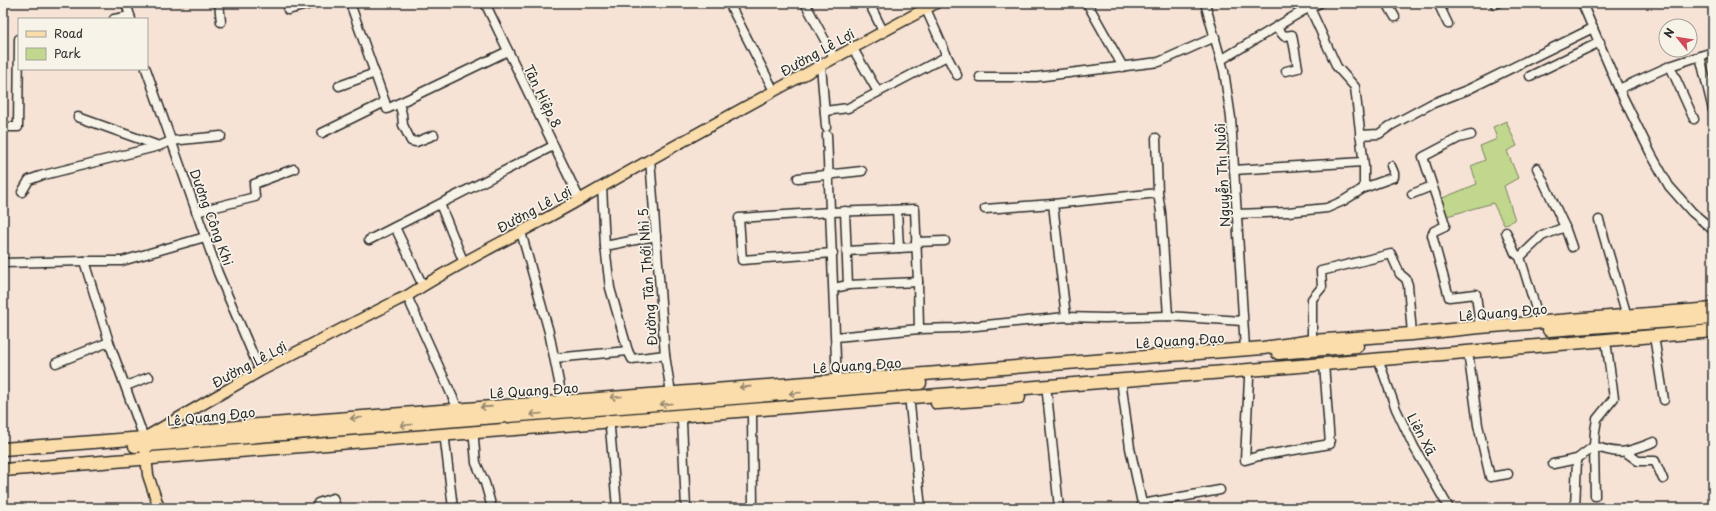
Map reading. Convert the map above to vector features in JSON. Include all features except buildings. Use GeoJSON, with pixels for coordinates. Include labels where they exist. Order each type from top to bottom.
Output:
{"type":"FeatureCollection","features":[{"type":"Feature","properties":{"kind":"highway","name":"Lê Quang Đạo"},"geometry":{"type":"LineString","coordinates":[[1245,352],[1312,341],[1713,309]]}},
{"type":"Feature","properties":{"kind":"highway","name":"Lê Quang Đạo"},"geometry":{"type":"LineString","coordinates":[[3,470],[145,452],[837,385],[1245,352],[1713,318]]}},
{"type":"Feature","properties":{"kind":"highway","name":"Lê Quang Đạo"},"geometry":{"type":"LineString","coordinates":[[1324,368],[1381,367],[1607,348],[1713,331]]}},
{"type":"Feature","properties":{"kind":"highway","name":"Lê Quang Đạo"},"geometry":{"type":"LineString","coordinates":[[3,449],[145,452],[1248,374],[1655,340],[1713,339]]}},
{"type":"Feature","properties":{"kind":"highway"},"geometry":{"type":"LineString","coordinates":[[1245,352],[1248,374]]}},
{"type":"Feature","properties":{"kind":"highway","name":"Lê Quang Đạo"},"geometry":{"type":"LineString","coordinates":[[3,458],[445,441],[1047,394],[1248,374]]}},
{"type":"Feature","properties":{"kind":"highway","name":"Lê Quang Đạo"},"geometry":{"type":"LineString","coordinates":[[3,477],[145,452],[246,426],[671,393],[837,385]]}},
{"type":"Feature","properties":{"kind":"main road","name":"Đường Lê Lợi"},"geometry":{"type":"LineString","coordinates":[[145,452],[260,371],[407,296],[498,243],[580,200],[650,159],[852,47],[936,3]]}},
{"type":"Feature","properties":{"kind":"main road"},"geometry":{"type":"LineString","coordinates":[[145,452],[151,485],[159,508]]}},
{"type":"Feature","properties":{"kind":"street"},"geometry":{"type":"LineString","coordinates":[[126,3],[130,17]]}},
{"type":"Feature","properties":{"kind":"street"},"geometry":{"type":"LineString","coordinates":[[218,3],[221,22]]}},
{"type":"Feature","properties":{"kind":"street"},"geometry":{"type":"LineString","coordinates":[[288,10],[315,3]]}},
{"type":"Feature","properties":{"kind":"street"},"geometry":{"type":"LineString","coordinates":[[350,3],[387,109],[508,51]]}},
{"type":"Feature","properties":{"kind":"street","name":"Tân Hiệp 8"},"geometry":{"type":"LineString","coordinates":[[485,3],[580,200]]}},
{"type":"Feature","properties":{"kind":"street"},"geometry":{"type":"LineString","coordinates":[[729,3],[774,91]]}},
{"type":"Feature","properties":{"kind":"street"},"geometry":{"type":"LineString","coordinates":[[804,3],[834,57]]}},
{"type":"Feature","properties":{"kind":"street"},"geometry":{"type":"LineString","coordinates":[[869,3],[883,31]]}},
{"type":"Feature","properties":{"kind":"street"},"geometry":{"type":"LineString","coordinates":[[1087,3],[1123,66]]}},
{"type":"Feature","properties":{"kind":"street","name":"Nguyễn Thị Nuôi"},"geometry":{"type":"LineString","coordinates":[[1205,3],[1221,60],[1231,118],[1245,352]]}},
{"type":"Feature","properties":{"kind":"street"},"geometry":{"type":"LineString","coordinates":[[1221,60],[1320,3]]}},
{"type":"Feature","properties":{"kind":"street"},"geometry":{"type":"LineString","coordinates":[[1387,3],[1394,17]]}},
{"type":"Feature","properties":{"kind":"street"},"geometry":{"type":"LineString","coordinates":[[1438,3],[1448,24]]}},
{"type":"Feature","properties":{"kind":"street"},"geometry":{"type":"LineString","coordinates":[[1582,3],[1600,42],[1619,90],[1669,186],[1692,212],[1713,230]]}},
{"type":"Feature","properties":{"kind":"street"},"geometry":{"type":"LineString","coordinates":[[926,8],[957,75]]}},
{"type":"Feature","properties":{"kind":"street"},"geometry":{"type":"LineString","coordinates":[[1310,8],[1337,67],[1355,87],[1363,162],[1364,188]]}},
{"type":"Feature","properties":{"kind":"street"},"geometry":{"type":"LineString","coordinates":[[1276,27],[1284,36],[1292,35],[1298,68],[1286,71]]}},
{"type":"Feature","properties":{"kind":"street"},"geometry":{"type":"LineString","coordinates":[[1360,135],[1379,134],[1390,126],[1431,104],[1467,90],[1593,28]]}},
{"type":"Feature","properties":{"kind":"street"},"geometry":{"type":"LineString","coordinates":[[980,77],[1036,78],[1159,62],[1215,37]]}},
{"type":"Feature","properties":{"kind":"street"},"geometry":{"type":"LineString","coordinates":[[1530,76],[1600,42]]}},
{"type":"Feature","properties":{"kind":"street"},"geometry":{"type":"LineString","coordinates":[[852,47],[878,92]]}},
{"type":"Feature","properties":{"kind":"street"},"geometry":{"type":"LineString","coordinates":[[1619,90],[1670,66],[1713,52]]}},
{"type":"Feature","properties":{"kind":"street"},"geometry":{"type":"LineString","coordinates":[[825,111],[848,108],[947,56]]}},
{"type":"Feature","properties":{"kind":"street"},"geometry":{"type":"LineString","coordinates":[[1700,56],[1713,110]]}},
{"type":"Feature","properties":{"kind":"street"},"geometry":{"type":"LineString","coordinates":[[820,65],[829,174],[837,385]]}},
{"type":"Feature","properties":{"kind":"street"},"geometry":{"type":"LineString","coordinates":[[1670,66],[1694,119]]}},
{"type":"Feature","properties":{"kind":"street"},"geometry":{"type":"LineString","coordinates":[[3,127],[18,128],[19,70]]}},
{"type":"Feature","properties":{"kind":"street","name":"Dương Công Khi"},"geometry":{"type":"LineString","coordinates":[[146,70],[218,273],[260,371]]}},
{"type":"Feature","properties":{"kind":"street"},"geometry":{"type":"LineString","coordinates":[[339,86],[375,73]]}},
{"type":"Feature","properties":{"kind":"street"},"geometry":{"type":"LineString","coordinates":[[322,133],[385,102]]}},
{"type":"Feature","properties":{"kind":"street"},"geometry":{"type":"LineString","coordinates":[[399,103],[403,125],[411,141],[416,142],[434,135]]}},
{"type":"Feature","properties":{"kind":"street"},"geometry":{"type":"LineString","coordinates":[[78,117],[159,146]]}},
{"type":"Feature","properties":{"kind":"street"},"geometry":{"type":"LineString","coordinates":[[1471,135],[1459,138],[1423,157],[1445,226],[1434,231],[1432,235],[1449,297],[1476,294],[1480,327]]}},
{"type":"Feature","properties":{"kind":"street"},"geometry":{"type":"LineString","coordinates":[[22,192],[29,180],[35,178],[159,146],[171,141],[222,136]]}},
{"type":"Feature","properties":{"kind":"street"},"geometry":{"type":"LineString","coordinates":[[1156,138],[1158,193],[1161,212],[1168,316]]}},
{"type":"Feature","properties":{"kind":"street"},"geometry":{"type":"LineString","coordinates":[[369,240],[553,146]]}},
{"type":"Feature","properties":{"kind":"street","name":"Đường Tân Thới Nhì 5"},"geometry":{"type":"LineString","coordinates":[[650,159],[665,355],[671,393]]}},
{"type":"Feature","properties":{"kind":"street"},"geometry":{"type":"LineString","coordinates":[[1234,170],[1363,162]]}},
{"type":"Feature","properties":{"kind":"street"},"geometry":{"type":"LineString","coordinates":[[1236,214],[1288,212],[1327,208],[1343,201],[1364,188],[1394,177],[1391,166]]}},
{"type":"Feature","properties":{"kind":"street"},"geometry":{"type":"LineString","coordinates":[[1537,168],[1565,227],[1572,247]]}},
{"type":"Feature","properties":{"kind":"street"},"geometry":{"type":"LineString","coordinates":[[196,212],[255,197],[254,184],[294,169]]}},
{"type":"Feature","properties":{"kind":"street"},"geometry":{"type":"LineString","coordinates":[[798,178],[862,171]]}},
{"type":"Feature","properties":{"kind":"street"},"geometry":{"type":"LineString","coordinates":[[602,186],[605,246],[610,288],[628,351],[632,359],[665,355]]}},
{"type":"Feature","properties":{"kind":"street"},"geometry":{"type":"LineString","coordinates":[[1412,194],[1432,186]]}},
{"type":"Feature","properties":{"kind":"street"},"geometry":{"type":"LineString","coordinates":[[986,209],[1053,204],[1158,193]]}},
{"type":"Feature","properties":{"kind":"street"},"geometry":{"type":"LineString","coordinates":[[440,204],[464,263]]}},
{"type":"Feature","properties":{"kind":"street"},"geometry":{"type":"LineString","coordinates":[[1053,204],[1066,317]]}},
{"type":"Feature","properties":{"kind":"street"},"geometry":{"type":"LineString","coordinates":[[833,253],[742,260],[739,218],[845,211],[915,209],[919,330]]}},
{"type":"Feature","properties":{"kind":"street"},"geometry":{"type":"LineString","coordinates":[[897,210],[899,248]]}},
{"type":"Feature","properties":{"kind":"street"},"geometry":{"type":"LineString","coordinates":[[845,211],[848,285]]}},
{"type":"Feature","properties":{"kind":"street"},"geometry":{"type":"LineString","coordinates":[[1599,220],[1627,316]]}},
{"type":"Feature","properties":{"kind":"street"},"geometry":{"type":"LineString","coordinates":[[395,227],[423,286]]}},
{"type":"Feature","properties":{"kind":"street"},"geometry":{"type":"LineString","coordinates":[[1520,257],[1542,236],[1565,227]]}},
{"type":"Feature","properties":{"kind":"street"},"geometry":{"type":"LineString","coordinates":[[521,232],[549,332],[563,402]]}},
{"type":"Feature","properties":{"kind":"street"},"geometry":{"type":"LineString","coordinates":[[1506,232],[1516,254],[1520,257],[1540,322]]}},
{"type":"Feature","properties":{"kind":"street"},"geometry":{"type":"LineString","coordinates":[[605,246],[656,236]]}},
{"type":"Feature","properties":{"kind":"street"},"geometry":{"type":"LineString","coordinates":[[3,263],[122,261],[205,238]]}},
{"type":"Feature","properties":{"kind":"street"},"geometry":{"type":"LineString","coordinates":[[847,251],[899,248],[916,244],[945,241]]}},
{"type":"Feature","properties":{"kind":"street"},"geometry":{"type":"LineString","coordinates":[[1312,341],[1312,299],[1322,287],[1321,271],[1391,254],[1400,274],[1406,279],[1408,285],[1412,334]]}},
{"type":"Feature","properties":{"kind":"street"},"geometry":{"type":"LineString","coordinates":[[84,261],[126,386],[145,452]]}},
{"type":"Feature","properties":{"kind":"street"},"geometry":{"type":"LineString","coordinates":[[834,288],[848,285],[918,282]]}},
{"type":"Feature","properties":{"kind":"street"},"geometry":{"type":"LineString","coordinates":[[407,296],[458,409]]}},
{"type":"Feature","properties":{"kind":"street"},"geometry":{"type":"LineString","coordinates":[[836,337],[956,328],[1066,317],[1105,318],[1168,316],[1242,321]]}},
{"type":"Feature","properties":{"kind":"street"},"geometry":{"type":"LineString","coordinates":[[1655,340],[1664,400]]}},
{"type":"Feature","properties":{"kind":"street"},"geometry":{"type":"LineString","coordinates":[[56,363],[110,342]]}},
{"type":"Feature","properties":{"kind":"street"},"geometry":{"type":"LineString","coordinates":[[1595,496],[1594,446],[1597,419],[1614,398],[1607,348]]}},
{"type":"Feature","properties":{"kind":"street"},"geometry":{"type":"LineString","coordinates":[[555,358],[628,351]]}},
{"type":"Feature","properties":{"kind":"street"},"geometry":{"type":"LineString","coordinates":[[1469,359],[1478,425],[1490,477],[1508,474]]}},
{"type":"Feature","properties":{"kind":"street","name":"Liên Xã"},"geometry":{"type":"LineString","coordinates":[[1381,367],[1402,422],[1449,508]]}},
{"type":"Feature","properties":{"kind":"street"},"geometry":{"type":"LineString","coordinates":[[1248,374],[1245,460],[1258,456],[1330,444],[1324,368]]}},
{"type":"Feature","properties":{"kind":"street"},"geometry":{"type":"LineString","coordinates":[[126,386],[149,377]]}},
{"type":"Feature","properties":{"kind":"street"},"geometry":{"type":"LineString","coordinates":[[1122,387],[1130,448],[1142,506],[1220,490]]}},
{"type":"Feature","properties":{"kind":"street"},"geometry":{"type":"LineString","coordinates":[[1047,394],[1059,508]]}},
{"type":"Feature","properties":{"kind":"street"},"geometry":{"type":"LineString","coordinates":[[910,405],[921,508]]}},
{"type":"Feature","properties":{"kind":"street"},"geometry":{"type":"LineString","coordinates":[[752,416],[753,508]]}},
{"type":"Feature","properties":{"kind":"street"},"geometry":{"type":"LineString","coordinates":[[682,422],[684,436],[686,508]]}},
{"type":"Feature","properties":{"kind":"street"},"geometry":{"type":"LineString","coordinates":[[610,428],[617,508]]}},
{"type":"Feature","properties":{"kind":"street"},"geometry":{"type":"LineString","coordinates":[[474,439],[476,463],[485,482],[492,508]]}},
{"type":"Feature","properties":{"kind":"street"},"geometry":{"type":"LineString","coordinates":[[445,441],[453,508]]}},
{"type":"Feature","properties":{"kind":"street"},"geometry":{"type":"LineString","coordinates":[[1594,446],[1609,452],[1627,453],[1654,442]]}},
{"type":"Feature","properties":{"kind":"street"},"geometry":{"type":"LineString","coordinates":[[1552,464],[1577,459],[1594,446]]}},
{"type":"Feature","properties":{"kind":"street"},"geometry":{"type":"LineString","coordinates":[[1627,453],[1638,461],[1655,461],[1664,479]]}},
{"type":"Feature","properties":{"kind":"street"},"geometry":{"type":"LineString","coordinates":[[1575,508],[1577,459]]}},
{"type":"Feature","properties":{"kind":"street"},"geometry":{"type":"LineString","coordinates":[[317,508],[318,503],[332,498],[336,507]]}},
{"type":"Feature","properties":{"kind":"green space"},"geometry":{"type":"Polygon","coordinates":[[[1506,121],[1517,146],[1507,151],[1518,178],[1504,186],[1515,220],[1504,225],[1493,203],[1447,216],[1440,199],[1477,184],[1471,166],[1485,160],[1480,146],[1497,139],[1493,127],[1506,121]]]}}]}
